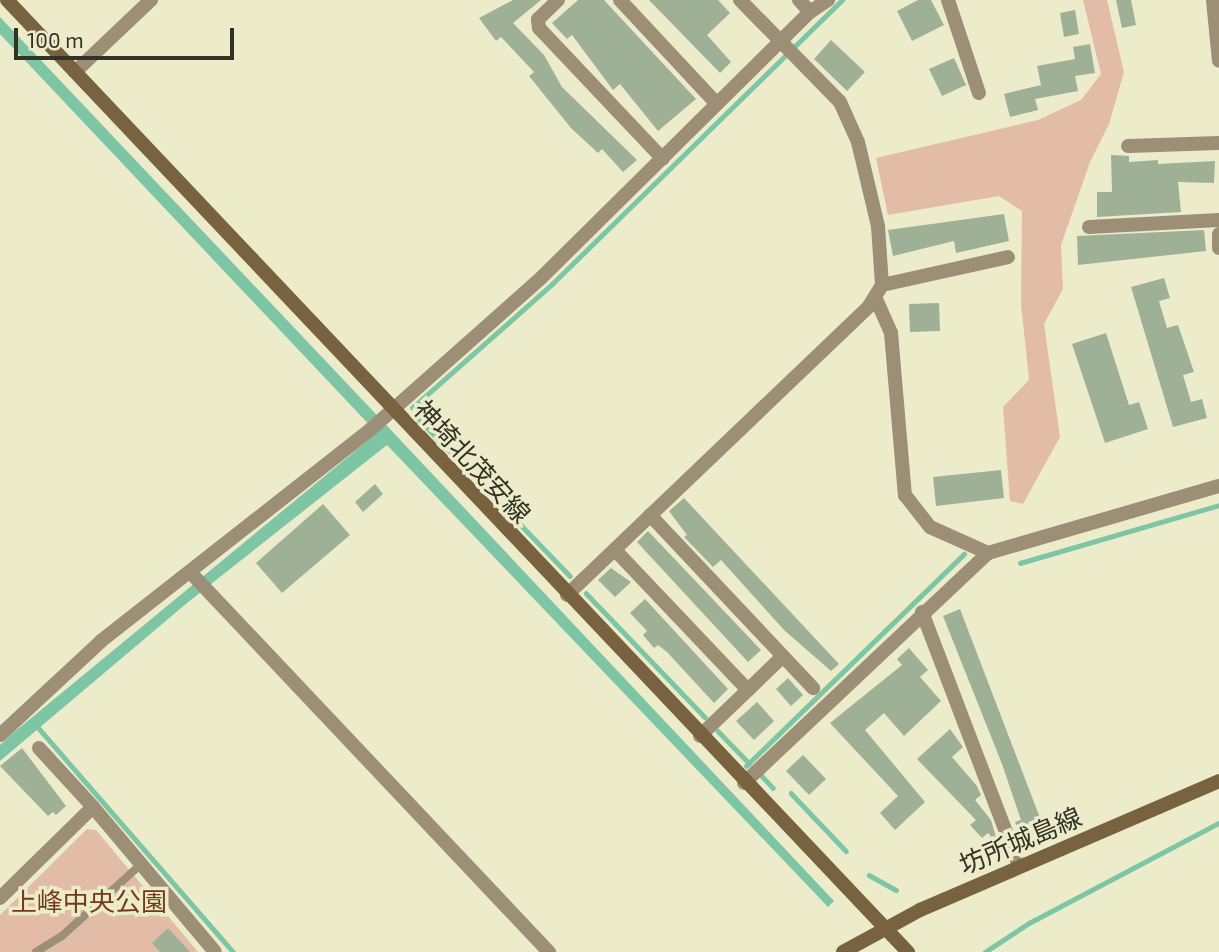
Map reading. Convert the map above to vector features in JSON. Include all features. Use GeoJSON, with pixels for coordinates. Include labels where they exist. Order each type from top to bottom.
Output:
{"type":"FeatureCollection","features":[{"type":"Feature","properties":{"kind":"main road","name":"神埼北茂安線"},"geometry":{"type":"LineString","coordinates":[[7,0],[387,414],[567,595],[908,952]]}},
{"type":"Feature","properties":{"kind":"main road","name":"坊所城島線"},"geometry":{"type":"LineString","coordinates":[[843,952],[885,928],[1019,866],[1219,781]]}},
{"type":"Feature","properties":{"kind":"street"},"geometry":{"type":"LineString","coordinates":[[75,72],[151,0]]}},
{"type":"Feature","properties":{"kind":"street"},"geometry":{"type":"LineString","coordinates":[[558,0],[538,19],[540,28],[663,159]]}},
{"type":"Feature","properties":{"kind":"street"},"geometry":{"type":"LineString","coordinates":[[620,0],[718,104]]}},
{"type":"Feature","properties":{"kind":"street"},"geometry":{"type":"LineString","coordinates":[[567,595],[876,299],[882,285],[877,226],[858,142],[840,102],[740,0]]}},
{"type":"Feature","properties":{"kind":"street"},"geometry":{"type":"LineString","coordinates":[[799,0],[810,12]]}},
{"type":"Feature","properties":{"kind":"street"},"geometry":{"type":"LineString","coordinates":[[0,735],[101,641],[371,429],[541,278],[810,12],[828,0]]}},
{"type":"Feature","properties":{"kind":"street"},"geometry":{"type":"LineString","coordinates":[[948,0],[979,93]]}},
{"type":"Feature","properties":{"kind":"street"},"geometry":{"type":"LineString","coordinates":[[1213,0],[1219,61]]}},
{"type":"Feature","properties":{"kind":"street"},"geometry":{"type":"LineString","coordinates":[[1128,146],[1219,143]]}},
{"type":"Feature","properties":{"kind":"street"},"geometry":{"type":"LineString","coordinates":[[1088,227],[1219,220]]}},
{"type":"Feature","properties":{"kind":"street"},"geometry":{"type":"LineString","coordinates":[[1219,234],[1219,248]]}},
{"type":"Feature","properties":{"kind":"street"},"geometry":{"type":"LineString","coordinates":[[882,285],[1008,257]]}},
{"type":"Feature","properties":{"kind":"street"},"geometry":{"type":"LineString","coordinates":[[876,299],[891,333],[905,495],[930,527],[988,553]]}},
{"type":"Feature","properties":{"kind":"street"},"geometry":{"type":"LineString","coordinates":[[744,783],[922,612],[988,553],[1219,486]]}},
{"type":"Feature","properties":{"kind":"street"},"geometry":{"type":"LineString","coordinates":[[650,515],[813,688]]}},
{"type":"Feature","properties":{"kind":"street"},"geometry":{"type":"LineString","coordinates":[[615,550],[748,690]]}},
{"type":"Feature","properties":{"kind":"street"},"geometry":{"type":"LineString","coordinates":[[190,572],[549,952]]}},
{"type":"Feature","properties":{"kind":"street"},"geometry":{"type":"LineString","coordinates":[[922,612],[1019,866]]}},
{"type":"Feature","properties":{"kind":"street"},"geometry":{"type":"LineString","coordinates":[[700,736],[783,656]]}},
{"type":"Feature","properties":{"kind":"street"},"geometry":{"type":"LineString","coordinates":[[39,748],[93,807],[215,952]]}},
{"type":"Feature","properties":{"kind":"street"},"geometry":{"type":"LineString","coordinates":[[0,898],[93,807]]}},
{"type":"Feature","properties":{"kind":"lane"},"geometry":{"type":"LineString","coordinates":[[36,952],[62,936],[141,864]]}},
{"type":"Feature","properties":{"kind":"green space"},"geometry":{"type":"Polygon","coordinates":[[[1083,0],[1107,0],[1124,72],[1109,124],[1090,162],[1061,245],[1063,289],[1044,324],[1060,437],[1023,504],[1010,501],[1003,407],[1029,380],[1021,303],[1022,211],[999,196],[888,215],[876,158],[1038,120],[1081,100],[1101,74],[1083,0]]]}},
{"type":"Feature","properties":{"kind":"green space","name":"上峰中央公園"},"geometry":{"type":"Polygon","coordinates":[[[87,829],[96,830],[198,952],[0,952],[0,915],[87,829]]]}},
{"type":"Feature","properties":{"kind":"shaded area"},"geometry":{"type":"Polygon","coordinates":[[[0,17],[834,901],[828,907],[387,445],[187,603],[0,761],[0,745],[13,733],[377,433],[0,34],[0,17]]]}},
{"type":"Feature","properties":{"kind":"building"},"geometry":{"type":"Polygon","coordinates":[[[513,0],[541,0],[513,23],[544,55],[562,87],[637,160],[623,172],[602,149],[598,153],[571,128],[529,76],[534,72],[501,37],[496,41],[479,18],[513,0]]]}},
{"type":"Feature","properties":{"kind":"building"},"geometry":{"type":"Polygon","coordinates":[[[578,0],[604,0],[696,99],[658,131],[620,84],[613,90],[572,35],[567,39],[552,23],[578,0]]]}},
{"type":"Feature","properties":{"kind":"building"},"geometry":{"type":"Polygon","coordinates":[[[649,0],[718,0],[730,13],[707,35],[731,62],[720,73],[649,0]]]}},
{"type":"Feature","properties":{"kind":"building"},"geometry":{"type":"Polygon","coordinates":[[[918,0],[931,0],[944,25],[912,41],[897,11],[918,0]]]}},
{"type":"Feature","properties":{"kind":"building"},"geometry":{"type":"Polygon","coordinates":[[[1116,0],[1131,0],[1136,25],[1122,28],[1116,0]]]}},
{"type":"Feature","properties":{"kind":"building"},"geometry":{"type":"Polygon","coordinates":[[[1075,10],[1079,34],[1064,37],[1060,13],[1075,10]]]}},
{"type":"Feature","properties":{"kind":"building"},"geometry":{"type":"Polygon","coordinates":[[[831,40],[865,72],[847,91],[814,59],[831,40]]]}},
{"type":"Feature","properties":{"kind":"building"},"geometry":{"type":"Polygon","coordinates":[[[1090,44],[1095,73],[1075,76],[1078,91],[1035,99],[1038,110],[1010,117],[1004,94],[1041,85],[1037,66],[1075,59],[1073,47],[1090,44]]]}},
{"type":"Feature","properties":{"kind":"building"},"geometry":{"type":"Polygon","coordinates":[[[954,58],[966,85],[942,96],[929,69],[954,58]]]}},
{"type":"Feature","properties":{"kind":"building"},"geometry":{"type":"Polygon","coordinates":[[[1111,155],[1129,156],[1129,162],[1158,160],[1158,164],[1215,161],[1214,183],[1178,182],[1181,212],[1097,217],[1097,192],[1112,192],[1111,155]]]}},
{"type":"Feature","properties":{"kind":"building"},"geometry":{"type":"Polygon","coordinates":[[[1004,214],[1009,241],[956,253],[954,241],[893,256],[888,230],[1004,214]]]}},
{"type":"Feature","properties":{"kind":"building"},"geometry":{"type":"Polygon","coordinates":[[[1204,230],[1206,251],[1078,265],[1077,236],[1204,230]]]}},
{"type":"Feature","properties":{"kind":"building"},"geometry":{"type":"Polygon","coordinates":[[[1164,278],[1170,298],[1159,301],[1167,328],[1178,325],[1194,372],[1183,375],[1191,402],[1202,399],[1207,418],[1173,427],[1131,287],[1164,278]]]}},
{"type":"Feature","properties":{"kind":"building"},"geometry":{"type":"Polygon","coordinates":[[[939,303],[940,331],[910,332],[909,304],[939,303]]]}},
{"type":"Feature","properties":{"kind":"building"},"geometry":{"type":"Polygon","coordinates":[[[1106,333],[1129,405],[1139,402],[1148,429],[1105,443],[1072,344],[1106,333]]]}},
{"type":"Feature","properties":{"kind":"building"},"geometry":{"type":"Polygon","coordinates":[[[1001,470],[1004,498],[936,506],[933,477],[1001,470]]]}},
{"type":"Feature","properties":{"kind":"building"},"geometry":{"type":"Polygon","coordinates":[[[375,484],[383,494],[363,512],[355,502],[375,484]]]}},
{"type":"Feature","properties":{"kind":"building"},"geometry":{"type":"Polygon","coordinates":[[[684,498],[839,664],[831,671],[784,630],[721,560],[713,567],[684,537],[687,535],[669,511],[684,498]]]}},
{"type":"Feature","properties":{"kind":"building"},"geometry":{"type":"Polygon","coordinates":[[[323,504],[350,535],[282,593],[256,563],[323,504]]]}},
{"type":"Feature","properties":{"kind":"building"},"geometry":{"type":"Polygon","coordinates":[[[648,531],[761,650],[748,662],[637,542],[648,531]]]}},
{"type":"Feature","properties":{"kind":"building"},"geometry":{"type":"Polygon","coordinates":[[[611,568],[631,582],[615,597],[598,580],[611,568]]]}},
{"type":"Feature","properties":{"kind":"building"},"geometry":{"type":"Polygon","coordinates":[[[645,599],[728,689],[714,703],[667,652],[658,645],[654,648],[643,635],[647,631],[630,613],[645,599]]]}},
{"type":"Feature","properties":{"kind":"building"},"geometry":{"type":"Polygon","coordinates":[[[960,609],[1045,831],[1022,839],[1015,822],[1021,820],[1002,764],[943,616],[960,609]]]}},
{"type":"Feature","properties":{"kind":"building"},"geometry":{"type":"Polygon","coordinates":[[[909,648],[928,670],[920,677],[941,701],[904,736],[884,713],[865,730],[925,802],[895,830],[880,813],[898,796],[830,723],[902,665],[897,659],[909,648]]]}},
{"type":"Feature","properties":{"kind":"building"},"geometry":{"type":"Polygon","coordinates":[[[788,678],[803,695],[791,706],[776,689],[788,678]]]}},
{"type":"Feature","properties":{"kind":"building"},"geometry":{"type":"Polygon","coordinates":[[[757,702],[774,721],[754,740],[736,721],[757,702]]]}},
{"type":"Feature","properties":{"kind":"building"},"geometry":{"type":"Polygon","coordinates":[[[950,729],[963,747],[952,757],[977,786],[981,795],[975,800],[991,820],[998,844],[988,833],[982,838],[970,825],[976,820],[917,759],[950,729]]]}},
{"type":"Feature","properties":{"kind":"building"},"geometry":{"type":"Polygon","coordinates":[[[22,748],[66,806],[56,815],[53,812],[48,816],[0,766],[22,748]]]}},
{"type":"Feature","properties":{"kind":"building"},"geometry":{"type":"Polygon","coordinates":[[[803,755],[826,779],[809,795],[786,771],[803,755]]]}},
{"type":"Feature","properties":{"kind":"building"},"geometry":{"type":"Polygon","coordinates":[[[168,928],[190,952],[160,952],[152,943],[168,928]]]}},
{"type":"Feature","properties":{"kind":"waterway"},"geometry":{"type":"LineString","coordinates":[[412,408],[552,284],[842,0]]}},
{"type":"Feature","properties":{"kind":"waterway"},"geometry":{"type":"LineString","coordinates":[[418,418],[570,576]]}},
{"type":"Feature","properties":{"kind":"waterway"},"geometry":{"type":"LineString","coordinates":[[1020,563],[1219,505]]}},
{"type":"Feature","properties":{"kind":"waterway"},"geometry":{"type":"LineString","coordinates":[[746,766],[964,554]]}},
{"type":"Feature","properties":{"kind":"waterway"},"geometry":{"type":"LineString","coordinates":[[586,593],[705,717]]}},
{"type":"Feature","properties":{"kind":"waterway"},"geometry":{"type":"LineString","coordinates":[[36,725],[233,952]]}},
{"type":"Feature","properties":{"kind":"waterway"},"geometry":{"type":"LineString","coordinates":[[718,731],[749,763]]}},
{"type":"Feature","properties":{"kind":"waterway"},"geometry":{"type":"LineString","coordinates":[[762,776],[773,788]]}},
{"type":"Feature","properties":{"kind":"waterway"},"geometry":{"type":"LineString","coordinates":[[791,793],[846,851]]}},
{"type":"Feature","properties":{"kind":"waterway"},"geometry":{"type":"LineString","coordinates":[[985,952],[1029,923],[1219,823]]}},
{"type":"Feature","properties":{"kind":"waterway"},"geometry":{"type":"LineString","coordinates":[[869,875],[896,890]]}}]}
